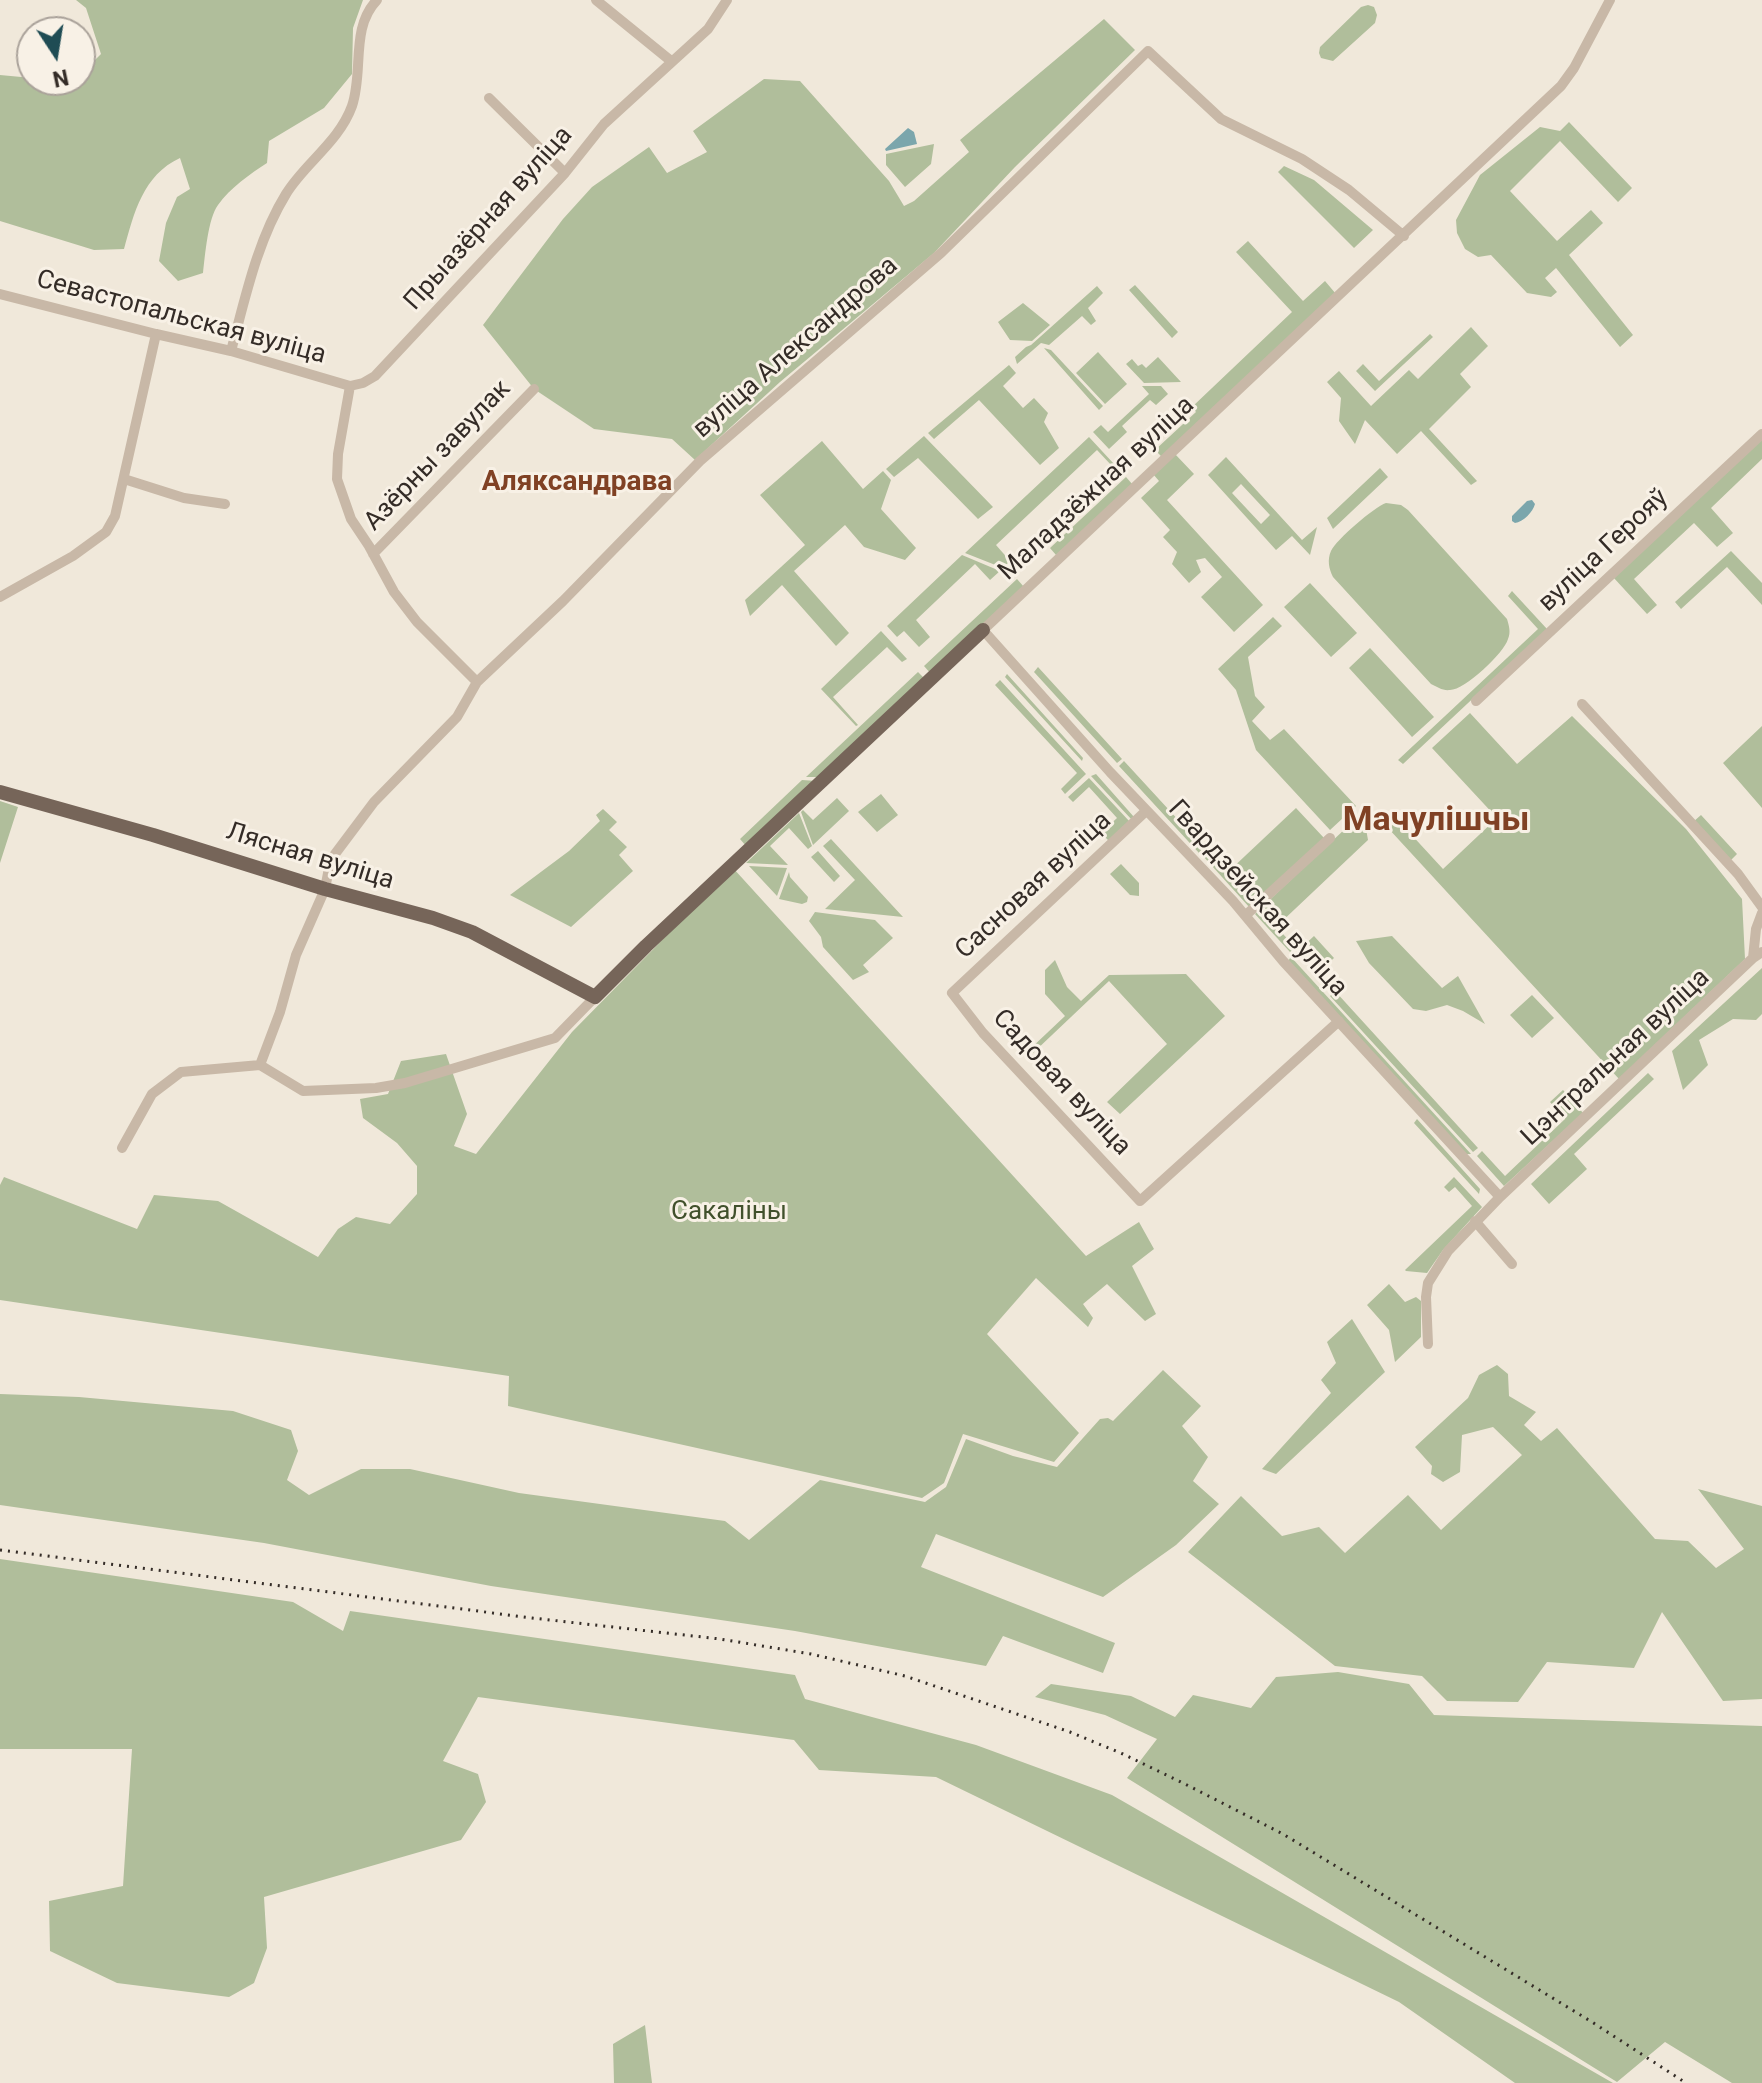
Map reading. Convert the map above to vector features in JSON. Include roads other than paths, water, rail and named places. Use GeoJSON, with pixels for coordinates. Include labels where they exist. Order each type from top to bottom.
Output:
{"type":"FeatureCollection","features":[{"type":"Feature","properties":{"kind":"main road","name":"Маладзёжная вуліца"},"geometry":{"type":"LineString","coordinates":[[595,997],[983,630]]}},
{"type":"Feature","properties":{"kind":"main road","name":"Лясная вуліца"},"geometry":{"type":"LineString","coordinates":[[0,792],[433,918],[472,932],[595,997]]}},
{"type":"Feature","properties":{"kind":"street"},"geometry":{"type":"LineString","coordinates":[[231,351],[268,228],[287,192],[324,150],[352,108],[358,75],[360,32],[367,10],[377,0]]}},
{"type":"Feature","properties":{"kind":"street"},"geometry":{"type":"LineString","coordinates":[[596,0],[671,61]]}},
{"type":"Feature","properties":{"kind":"street","name":"Прыазёрная вуліца"},"geometry":{"type":"LineString","coordinates":[[350,386],[375,376],[565,173],[604,124],[708,29],[727,0]]}},
{"type":"Feature","properties":{"kind":"street","name":"Маладзёжная вуліца"},"geometry":{"type":"LineString","coordinates":[[983,630],[1561,86],[1610,0]]}},
{"type":"Feature","properties":{"kind":"street","name":"вуліца Александрова"},"geometry":{"type":"LineString","coordinates":[[260,1065],[280,1012],[296,955],[325,889],[335,854],[374,802],[457,717],[477,682],[563,601],[700,461],[941,253],[1148,51],[1221,119],[1302,159],[1349,190],[1404,236]]}},
{"type":"Feature","properties":{"kind":"street"},"geometry":{"type":"LineString","coordinates":[[489,98],[565,173]]}},
{"type":"Feature","properties":{"kind":"street","name":"Севастопальская вуліца"},"geometry":{"type":"LineString","coordinates":[[0,294],[231,351],[350,386]]}},
{"type":"Feature","properties":{"kind":"street"},"geometry":{"type":"LineString","coordinates":[[0,597],[73,556],[106,532],[115,516],[156,334]]}},
{"type":"Feature","properties":{"kind":"street"},"geometry":{"type":"LineString","coordinates":[[350,386],[338,454],[337,479],[351,519],[394,592],[417,622],[477,682]]}},
{"type":"Feature","properties":{"kind":"street","name":"Азёрны завулак"},"geometry":{"type":"LineString","coordinates":[[373,554],[534,389]]}},
{"type":"Feature","properties":{"kind":"street","name":"вуліца Герояў"},"geometry":{"type":"LineString","coordinates":[[1476,701],[1762,434]]}},
{"type":"Feature","properties":{"kind":"street"},"geometry":{"type":"LineString","coordinates":[[124,479],[184,498],[225,504]]}},
{"type":"Feature","properties":{"kind":"street","name":"Гвардзейская вуліца"},"geometry":{"type":"LineString","coordinates":[[983,630],[1500,1197]]}},
{"type":"Feature","properties":{"kind":"street"},"geometry":{"type":"LineString","coordinates":[[1582,704],[1738,874],[1762,907]]}},
{"type":"Feature","properties":{"kind":"street","name":"Сасновая вуліца"},"geometry":{"type":"LineString","coordinates":[[952,993],[1146,811]]}},
{"type":"Feature","properties":{"kind":"street"},"geometry":{"type":"LineString","coordinates":[[1246,915],[1330,838]]}},
{"type":"Feature","properties":{"kind":"street"},"geometry":{"type":"LineString","coordinates":[[1758,955],[1756,929],[1762,913]]}},
{"type":"Feature","properties":{"kind":"street","name":"Цэнтральная вуліца"},"geometry":{"type":"LineString","coordinates":[[1428,1344],[1428,1283],[1448,1251],[1500,1197],[1758,955]]}},
{"type":"Feature","properties":{"kind":"street","name":"Садовая вуліца"},"geometry":{"type":"LineString","coordinates":[[952,993],[983,1033],[1140,1201],[1339,1021]]}},
{"type":"Feature","properties":{"kind":"street"},"geometry":{"type":"LineString","coordinates":[[122,1148],[152,1094],[181,1072],[260,1065],[303,1091],[376,1088],[405,1083],[555,1038],[595,997]]}},
{"type":"Feature","properties":{"kind":"street"},"geometry":{"type":"LineString","coordinates":[[1475,1221],[1512,1264]]}},
{"type":"Feature","properties":{"kind":"water"},"geometry":{"type":"Polygon","coordinates":[[[908,128],[914,132],[917,144],[886,151],[885,149],[908,128]]]}},
{"type":"Feature","properties":{"kind":"water"},"geometry":{"type":"Polygon","coordinates":[[[1532,500],[1535,504],[1527,516],[1515,523],[1512,521],[1512,516],[1532,500]]]}},
{"type":"Feature","properties":{"kind":"railway"},"geometry":{"type":"LineString","coordinates":[[0,1550],[720,1639],[811,1654],[905,1676],[1070,1732],[1123,1754],[1283,1834],[1592,2022],[1686,2083]]}},
{"type":"Feature","properties":{"kind":"district","name":"Аляксандрава"},"geometry":{"type":"Point","coordinates":[577,483]}},
{"type":"Feature","properties":{"kind":"district","name":"Мачулішчы"},"geometry":{"type":"Point","coordinates":[1436,821]}},
{"type":"Feature","properties":{"kind":"park label","name":"Сакаліны"},"geometry":{"type":"Point","coordinates":[729,1212]}}]}
